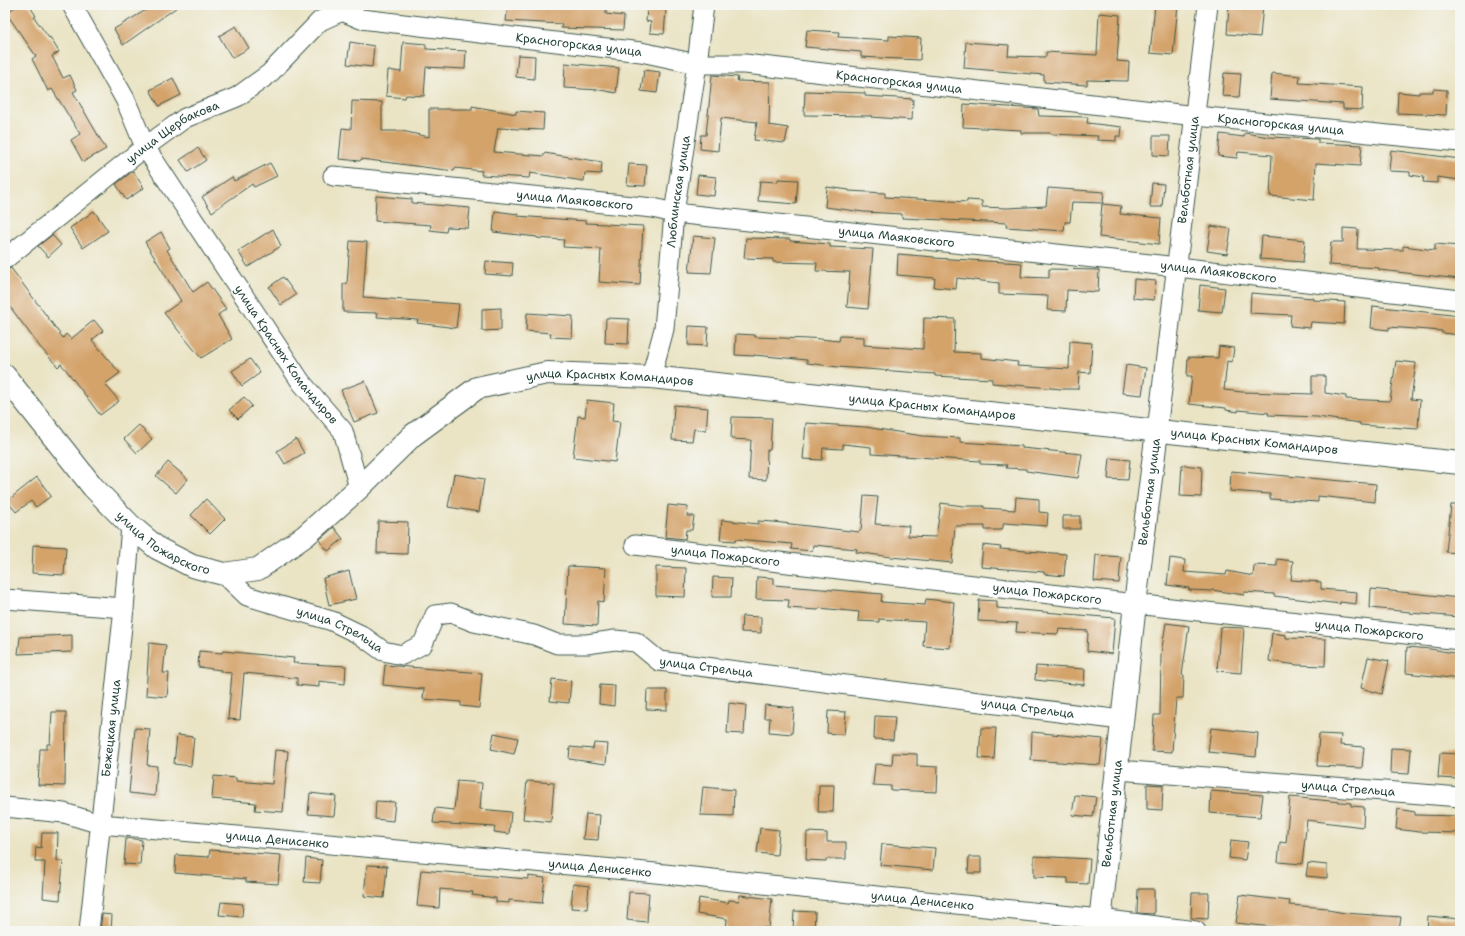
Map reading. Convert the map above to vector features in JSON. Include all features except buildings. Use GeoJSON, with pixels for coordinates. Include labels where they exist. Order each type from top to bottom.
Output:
{"type":"FeatureCollection","features":[{"type":"Feature","properties":{"kind":"street","name":"улица Красных Командиров"},"geometry":{"type":"LineString","coordinates":[[72,5],[125,99],[145,147],[301,382],[343,431],[359,488],[414,435],[477,388],[547,374],[651,377],[1157,432],[1460,463]]}},
{"type":"Feature","properties":{"kind":"street","name":"Люблинская улица"},"geometry":{"type":"LineString","coordinates":[[651,377],[664,329],[674,213],[697,64],[704,5]]}},
{"type":"Feature","properties":{"kind":"street","name":"Вельботная улица"},"geometry":{"type":"LineString","coordinates":[[1099,925],[1118,770],[1135,604],[1178,267],[1208,5]]}},
{"type":"Feature","properties":{"kind":"street","name":"улица Щербакова"},"geometry":{"type":"LineString","coordinates":[[5,259],[145,147],[185,118],[237,97],[269,74],[320,21],[341,8]]}},
{"type":"Feature","properties":{"kind":"street","name":"Красногорская улица"},"geometry":{"type":"LineString","coordinates":[[341,8],[361,19],[641,52],[697,64],[745,64],[1196,116],[1460,142]]}},
{"type":"Feature","properties":{"kind":"street","name":"улица Маяковского"},"geometry":{"type":"LineString","coordinates":[[333,176],[653,208],[674,213],[1178,267],[1460,300]]}},
{"type":"Feature","properties":{"kind":"street","name":"улица Пожарского"},"geometry":{"type":"LineString","coordinates":[[5,376],[93,486],[131,526],[157,548],[192,566],[224,574],[258,569],[305,536],[359,488]]}},
{"type":"Feature","properties":{"kind":"street","name":"Бежецкая улица"},"geometry":{"type":"LineString","coordinates":[[89,931],[124,608],[131,526]]}},
{"type":"Feature","properties":{"kind":"street","name":"улица Пожарского"},"geometry":{"type":"LineString","coordinates":[[635,545],[1135,604],[1460,640]]}},
{"type":"Feature","properties":{"kind":"street","name":"улица Стрельца"},"geometry":{"type":"LineString","coordinates":[[224,574],[247,596],[332,621],[360,635],[383,651],[402,655],[423,644],[435,615],[451,613],[474,622],[534,635],[557,644],[588,644],[615,640],[636,642],[659,661],[1122,720]]}},
{"type":"Feature","properties":{"kind":"street"},"geometry":{"type":"LineString","coordinates":[[5,598],[124,608]]}},
{"type":"Feature","properties":{"kind":"street","name":"улица Стрельца"},"geometry":{"type":"LineString","coordinates":[[1118,770],[1460,797]]}},
{"type":"Feature","properties":{"kind":"street","name":"улица Денисенко"},"geometry":{"type":"LineString","coordinates":[[5,807],[64,813],[100,824],[626,870],[1099,925],[1196,931]]}}]}
